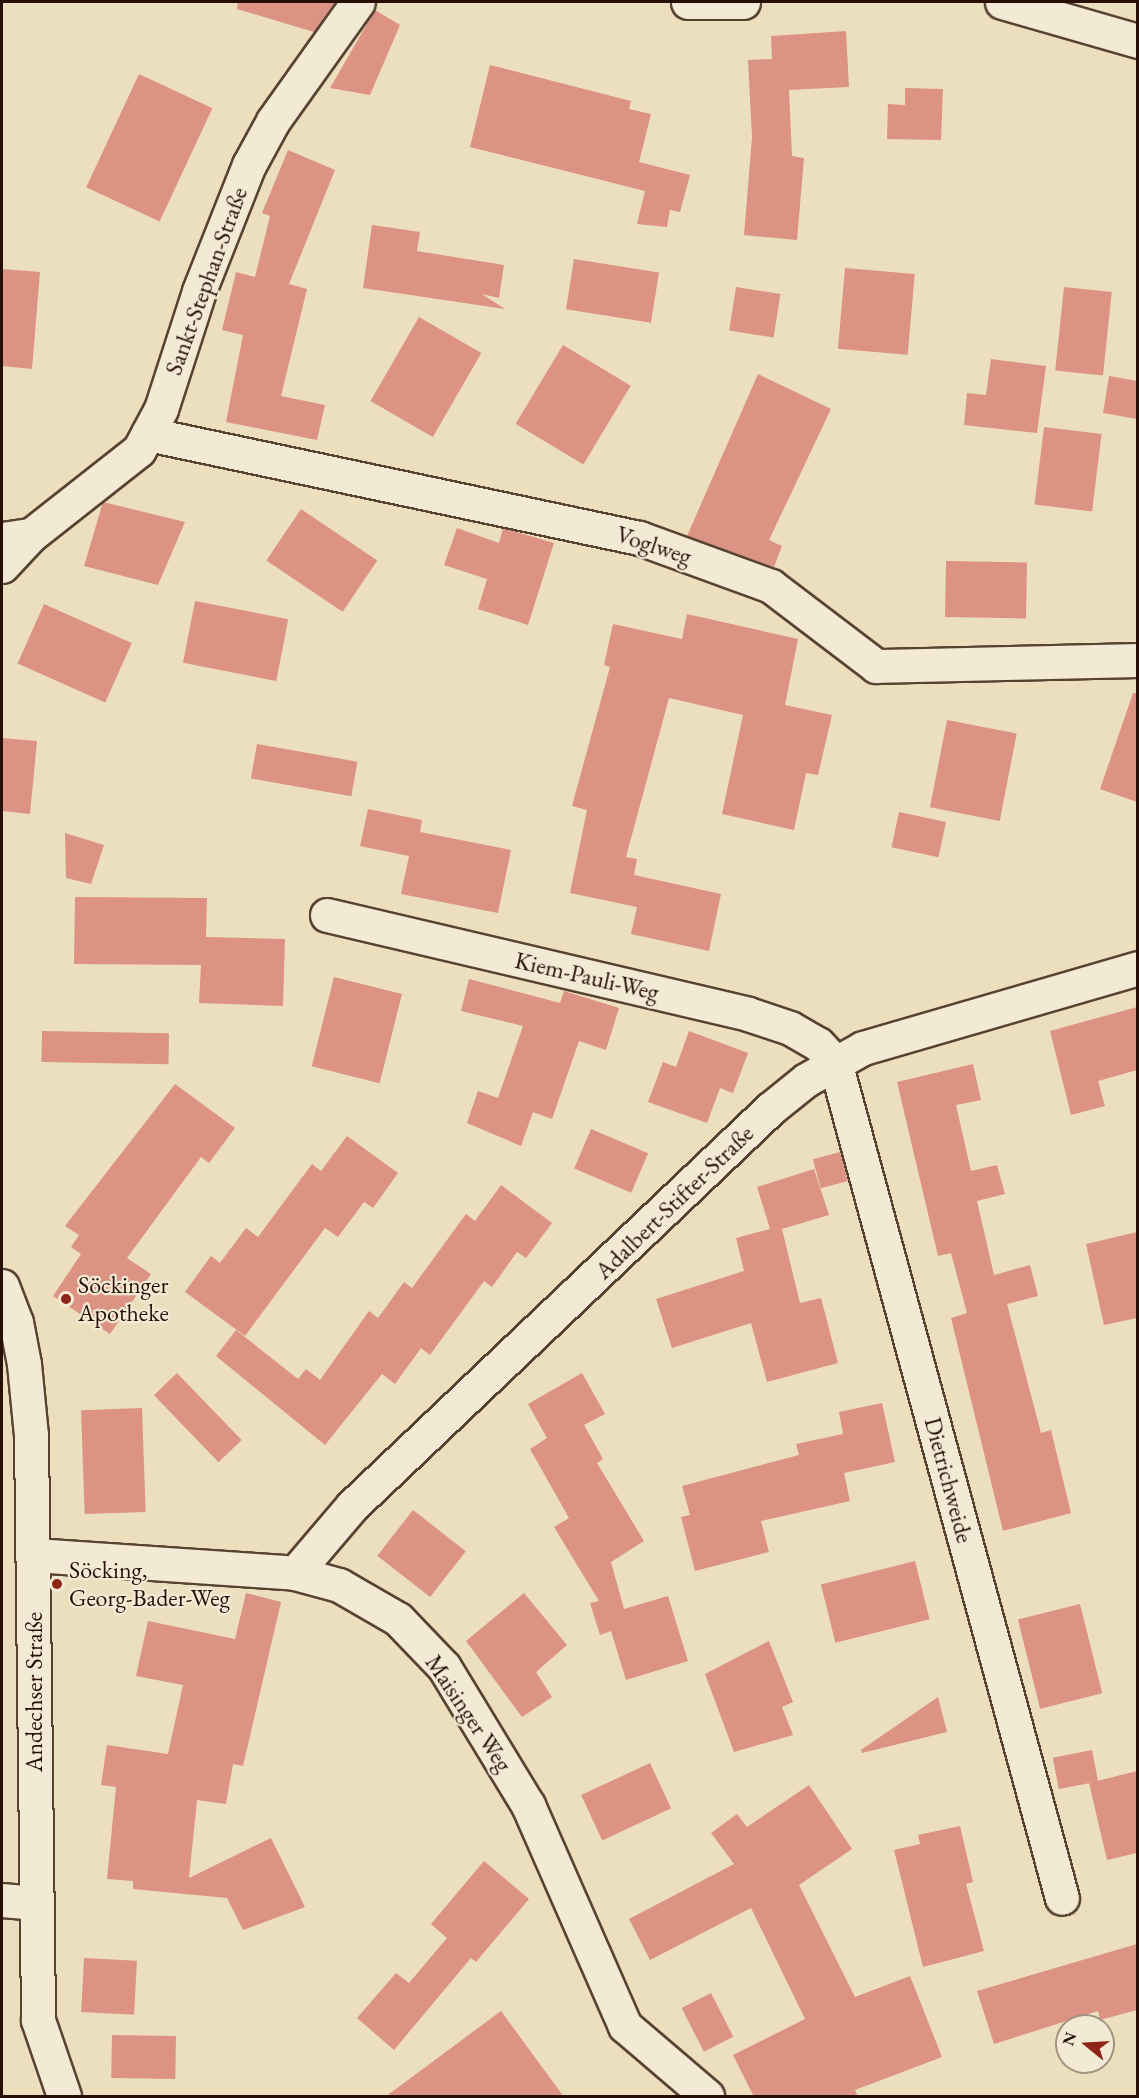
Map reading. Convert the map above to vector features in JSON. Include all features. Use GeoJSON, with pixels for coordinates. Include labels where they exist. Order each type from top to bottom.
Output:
{"type":"FeatureCollection","features":[{"type":"Feature","properties":{"kind":"street","name":"Sankt-Stephan-Straße"},"geometry":{"type":"LineString","coordinates":[[2,566],[16,537],[127,463],[148,434],[249,165],[273,121],[358,2]]}},
{"type":"Feature","properties":{"kind":"street"},"geometry":{"type":"LineString","coordinates":[[688,2],[743,2]]}},
{"type":"Feature","properties":{"kind":"street"},"geometry":{"type":"LineString","coordinates":[[1002,2],[1137,41]]}},
{"type":"Feature","properties":{"kind":"street","name":"Voglweg"},"geometry":{"type":"LineString","coordinates":[[148,434],[639,538],[771,586],[876,666],[1137,660]]}},
{"type":"Feature","properties":{"kind":"street","name":"Kiem-Pauli-Weg"},"geometry":{"type":"LineString","coordinates":[[327,915],[748,1014],[790,1028],[818,1044],[835,1062]]}},
{"type":"Feature","properties":{"kind":"street","name":"Adalbert-Stifter-Straße"},"geometry":{"type":"LineString","coordinates":[[295,1573],[352,1506],[770,1109],[835,1062],[863,1048],[1137,968]]}},
{"type":"Feature","properties":{"kind":"street","name":"Dietrichweide"},"geometry":{"type":"LineString","coordinates":[[835,1062],[1062,1898]]}},
{"type":"Feature","properties":{"kind":"street","name":"Andechser Straße"},"geometry":{"type":"LineString","coordinates":[[2,1286],[16,1322],[28,1384],[34,1555],[35,1903],[38,2020],[64,2097]]}},
{"type":"Feature","properties":{"kind":"street","name":"Maisinger Weg"},"geometry":{"type":"LineString","coordinates":[[34,1555],[295,1573],[339,1585],[398,1619],[444,1667],[528,1805],[626,2026],[707,2097]]}},
{"type":"Feature","properties":{"kind":"street"},"geometry":{"type":"LineString","coordinates":[[2,1900],[35,1903]]}},
{"type":"Feature","properties":{"kind":"building"},"geometry":{"type":"Polygon","coordinates":[[[238,2],[335,2],[314,32],[237,9],[238,2]]]}},
{"type":"Feature","properties":{"kind":"building"},"geometry":{"type":"Polygon","coordinates":[[[375,10],[400,25],[370,95],[330,88],[375,10]]]}},
{"type":"Feature","properties":{"kind":"building"},"geometry":{"type":"Polygon","coordinates":[[[846,31],[849,87],[789,90],[792,156],[804,158],[797,240],[744,235],[752,137],[748,60],[772,59],[771,36],[846,31]]]}},
{"type":"Feature","properties":{"kind":"building"},"geometry":{"type":"Polygon","coordinates":[[[490,65],[631,101],[629,109],[651,114],[639,162],[690,175],[680,212],[670,210],[667,227],[637,224],[645,191],[470,147],[490,65]]]}},
{"type":"Feature","properties":{"kind":"building"},"geometry":{"type":"Polygon","coordinates":[[[139,74],[212,108],[160,222],[86,187],[139,74]]]}},
{"type":"Feature","properties":{"kind":"building"},"geometry":{"type":"Polygon","coordinates":[[[905,88],[943,89],[941,140],[887,139],[888,104],[905,105],[905,88]]]}},
{"type":"Feature","properties":{"kind":"building"},"geometry":{"type":"Polygon","coordinates":[[[288,150],[335,170],[289,284],[307,289],[281,396],[325,405],[317,440],[226,422],[243,335],[222,330],[236,272],[255,277],[270,216],[262,213],[288,150]]]}},
{"type":"Feature","properties":{"kind":"building"},"geometry":{"type":"Polygon","coordinates":[[[372,225],[420,232],[417,251],[504,265],[499,298],[482,294],[505,309],[363,288],[372,225]]]}},
{"type":"Feature","properties":{"kind":"building"},"geometry":{"type":"Polygon","coordinates":[[[574,259],[659,272],[651,323],[566,309],[574,259]]]}},
{"type":"Feature","properties":{"kind":"building"},"geometry":{"type":"Polygon","coordinates":[[[845,268],[915,274],[908,355],[838,349],[845,268]]]}},
{"type":"Feature","properties":{"kind":"building"},"geometry":{"type":"Polygon","coordinates":[[[2,269],[40,272],[32,369],[2,366],[2,269]]]}},
{"type":"Feature","properties":{"kind":"building"},"geometry":{"type":"Polygon","coordinates":[[[736,287],[780,294],[774,337],[729,330],[736,287]]]}},
{"type":"Feature","properties":{"kind":"building"},"geometry":{"type":"Polygon","coordinates":[[[1064,287],[1112,292],[1103,376],[1055,371],[1064,287]]]}},
{"type":"Feature","properties":{"kind":"building"},"geometry":{"type":"Polygon","coordinates":[[[419,317],[481,353],[433,437],[370,401],[419,317]]]}},
{"type":"Feature","properties":{"kind":"building"},"geometry":{"type":"Polygon","coordinates":[[[563,345],[631,386],[583,465],[516,424],[563,345]]]}},
{"type":"Feature","properties":{"kind":"building"},"geometry":{"type":"Polygon","coordinates":[[[991,359],[1046,366],[1037,433],[964,425],[967,393],[986,395],[991,359]]]}},
{"type":"Feature","properties":{"kind":"building"},"geometry":{"type":"Polygon","coordinates":[[[758,374],[831,409],[769,540],[782,546],[774,567],[687,536],[758,374]]]}},
{"type":"Feature","properties":{"kind":"building"},"geometry":{"type":"Polygon","coordinates":[[[1109,376],[1137,381],[1137,419],[1103,413],[1109,376]]]}},
{"type":"Feature","properties":{"kind":"building"},"geometry":{"type":"Polygon","coordinates":[[[1044,427],[1102,434],[1092,511],[1034,504],[1044,427]]]}},
{"type":"Feature","properties":{"kind":"building"},"geometry":{"type":"Polygon","coordinates":[[[103,502],[185,522],[158,585],[84,566],[103,502]]]}},
{"type":"Feature","properties":{"kind":"building"},"geometry":{"type":"Polygon","coordinates":[[[301,509],[377,560],[343,612],[266,560],[301,509]]]}},
{"type":"Feature","properties":{"kind":"building"},"geometry":{"type":"Polygon","coordinates":[[[457,528],[499,543],[503,528],[554,543],[528,625],[478,609],[487,579],[444,565],[457,528]]]}},
{"type":"Feature","properties":{"kind":"building"},"geometry":{"type":"Polygon","coordinates":[[[946,561],[1027,562],[1026,618],[945,617],[946,561]]]}},
{"type":"Feature","properties":{"kind":"building"},"geometry":{"type":"Polygon","coordinates":[[[195,601],[288,619],[276,681],[183,663],[195,601]]]}},
{"type":"Feature","properties":{"kind":"building"},"geometry":{"type":"Polygon","coordinates":[[[44,604],[132,643],[105,702],[18,663],[44,604]]]}},
{"type":"Feature","properties":{"kind":"building"},"geometry":{"type":"Polygon","coordinates":[[[687,614],[798,639],[785,705],[832,715],[818,775],[806,773],[794,830],[722,814],[743,715],[669,698],[626,857],[637,859],[634,875],[721,894],[709,951],[631,934],[637,907],[570,893],[587,810],[572,806],[610,667],[604,665],[613,624],[682,639],[687,614]]]}},
{"type":"Feature","properties":{"kind":"building"},"geometry":{"type":"Polygon","coordinates":[[[1133,693],[1137,693],[1137,802],[1100,789],[1133,693]]]}},
{"type":"Feature","properties":{"kind":"building"},"geometry":{"type":"Polygon","coordinates":[[[947,720],[1017,734],[1000,821],[930,807],[947,720]]]}},
{"type":"Feature","properties":{"kind":"building"},"geometry":{"type":"Polygon","coordinates":[[[2,738],[37,741],[30,814],[2,811],[2,738]]]}},
{"type":"Feature","properties":{"kind":"building"},"geometry":{"type":"Polygon","coordinates":[[[257,744],[357,762],[351,796],[251,778],[257,744]]]}},
{"type":"Feature","properties":{"kind":"building"},"geometry":{"type":"Polygon","coordinates":[[[368,809],[422,820],[420,832],[511,850],[498,913],[401,894],[409,856],[360,846],[368,809]]]}},
{"type":"Feature","properties":{"kind":"building"},"geometry":{"type":"Polygon","coordinates":[[[899,812],[946,822],[938,857],[892,847],[899,812]]]}},
{"type":"Feature","properties":{"kind":"building"},"geometry":{"type":"Polygon","coordinates":[[[65,833],[104,845],[91,884],[66,878],[65,833]]]}},
{"type":"Feature","properties":{"kind":"building"},"geometry":{"type":"Polygon","coordinates":[[[75,897],[207,898],[206,937],[285,939],[283,1006],[199,1003],[201,965],[74,964],[75,897]]]}},
{"type":"Feature","properties":{"kind":"building"},"geometry":{"type":"Polygon","coordinates":[[[334,977],[402,994],[380,1083],[312,1066],[334,977]]]}},
{"type":"Feature","properties":{"kind":"building"},"geometry":{"type":"Polygon","coordinates":[[[469,979],[560,1003],[564,991],[619,1008],[606,1050],[579,1041],[552,1119],[533,1112],[521,1146],[467,1123],[478,1091],[498,1098],[523,1026],[461,1011],[469,979]]]}},
{"type":"Feature","properties":{"kind":"building"},"geometry":{"type":"Polygon","coordinates":[[[1137,1007],[1137,1070],[1098,1081],[1105,1106],[1071,1115],[1050,1031],[1137,1007]]]}},
{"type":"Feature","properties":{"kind":"building"},"geometry":{"type":"Polygon","coordinates":[[[42,1031],[169,1033],[168,1064],[41,1062],[42,1031]]]}},
{"type":"Feature","properties":{"kind":"building"},"geometry":{"type":"Polygon","coordinates":[[[689,1031],[748,1053],[733,1093],[720,1088],[707,1123],[648,1102],[663,1062],[676,1067],[689,1031]]]}},
{"type":"Feature","properties":{"kind":"building"},"geometry":{"type":"Polygon","coordinates":[[[973,1064],[981,1100],[956,1105],[971,1171],[997,1165],[1005,1194],[977,1201],[994,1275],[1030,1265],[1038,1296],[1007,1304],[1041,1433],[1051,1430],[1071,1513],[1003,1531],[951,1318],[967,1313],[951,1253],[938,1256],[897,1082],[973,1064]]]}},
{"type":"Feature","properties":{"kind":"building"},"geometry":{"type":"Polygon","coordinates":[[[175,1084],[235,1128],[209,1163],[201,1157],[127,1258],[151,1274],[110,1334],[53,1296],[81,1254],[71,1247],[79,1235],[65,1226],[175,1084]]]}},
{"type":"Feature","properties":{"kind":"building"},"geometry":{"type":"Polygon","coordinates":[[[591,1129],[648,1153],[631,1193],[574,1169],[591,1129]]]}},
{"type":"Feature","properties":{"kind":"building"},"geometry":{"type":"Polygon","coordinates":[[[347,1136],[398,1173],[373,1208],[364,1202],[338,1237],[325,1228],[245,1336],[185,1292],[211,1256],[220,1263],[246,1228],[258,1237],[312,1164],[321,1171],[347,1136]]]}},
{"type":"Feature","properties":{"kind":"building"},"geometry":{"type":"Polygon","coordinates":[[[840,1152],[848,1181],[821,1188],[813,1159],[840,1152]]]}},
{"type":"Feature","properties":{"kind":"building"},"geometry":{"type":"Polygon","coordinates":[[[814,1169],[829,1215],[782,1229],[800,1303],[821,1298],[838,1363],[767,1382],[751,1323],[672,1348],[656,1299],[744,1271],[736,1238],[770,1229],[757,1187],[814,1169]]]}},
{"type":"Feature","properties":{"kind":"building"},"geometry":{"type":"Polygon","coordinates":[[[501,1185],[552,1223],[526,1258],[517,1252],[492,1287],[484,1281],[430,1355],[421,1348],[395,1384],[382,1374],[325,1445],[216,1356],[236,1330],[298,1379],[306,1369],[320,1380],[369,1311],[378,1318],[404,1282],[412,1288],[466,1214],[475,1221],[501,1185]]]}},
{"type":"Feature","properties":{"kind":"building"},"geometry":{"type":"Polygon","coordinates":[[[1137,1232],[1137,1318],[1104,1325],[1086,1244],[1137,1232]]]}},
{"type":"Feature","properties":{"kind":"building"},"geometry":{"type":"Polygon","coordinates":[[[177,1373],[242,1440],[219,1462],[154,1395],[177,1373]]]}},
{"type":"Feature","properties":{"kind":"building"},"geometry":{"type":"Polygon","coordinates":[[[582,1373],[605,1414],[584,1425],[603,1459],[597,1463],[644,1541],[611,1562],[624,1609],[668,1596],[688,1661],[626,1680],[611,1631],[600,1635],[590,1603],[599,1601],[554,1527],[569,1518],[530,1449],[547,1438],[528,1404],[582,1373]]]}},
{"type":"Feature","properties":{"kind":"building"},"geometry":{"type":"Polygon","coordinates":[[[882,1403],[895,1462],[844,1473],[850,1501],[761,1521],[769,1552],[695,1571],[681,1517],[690,1515],[682,1486],[799,1455],[796,1444],[843,1434],[839,1412],[882,1403]]]}},
{"type":"Feature","properties":{"kind":"building"},"geometry":{"type":"Polygon","coordinates":[[[142,1408],[146,1512],[85,1514],[81,1410],[142,1408]]]}},
{"type":"Feature","properties":{"kind":"building"},"geometry":{"type":"Polygon","coordinates":[[[413,1510],[466,1551],[430,1597],[377,1556],[413,1510]]]}},
{"type":"Feature","properties":{"kind":"building"},"geometry":{"type":"Polygon","coordinates":[[[915,1561],[930,1619],[835,1643],[821,1584],[915,1561]]]}},
{"type":"Feature","properties":{"kind":"building"},"geometry":{"type":"Polygon","coordinates":[[[246,1593],[281,1602],[243,1766],[233,1764],[226,1804],[197,1800],[189,1878],[271,1838],[305,1907],[243,1930],[227,1898],[133,1889],[133,1881],[107,1879],[116,1787],[101,1785],[107,1745],[168,1754],[183,1685],[136,1676],[148,1621],[235,1639],[246,1593]]]}},
{"type":"Feature","properties":{"kind":"building"},"geometry":{"type":"Polygon","coordinates":[[[524,1593],[567,1645],[536,1672],[552,1697],[522,1717],[466,1641],[524,1593]]]}},
{"type":"Feature","properties":{"kind":"building"},"geometry":{"type":"Polygon","coordinates":[[[1080,1604],[1102,1693],[1040,1709],[1018,1619],[1080,1604]]]}},
{"type":"Feature","properties":{"kind":"building"},"geometry":{"type":"Polygon","coordinates":[[[769,1641],[793,1702],[782,1707],[793,1735],[734,1752],[705,1674],[769,1641]]]}},
{"type":"Feature","properties":{"kind":"building"},"geometry":{"type":"Polygon","coordinates":[[[938,1697],[947,1732],[862,1753],[861,1750],[938,1697]]]}},
{"type":"Feature","properties":{"kind":"building"},"geometry":{"type":"Polygon","coordinates":[[[1092,1750],[1098,1781],[1059,1789],[1053,1758],[1092,1750]]]}},
{"type":"Feature","properties":{"kind":"building"},"geometry":{"type":"Polygon","coordinates":[[[650,1763],[671,1808],[602,1840],[581,1795],[650,1763]]]}},
{"type":"Feature","properties":{"kind":"building"},"geometry":{"type":"Polygon","coordinates":[[[1137,1771],[1137,1853],[1107,1860],[1089,1783],[1137,1771]]]}},
{"type":"Feature","properties":{"kind":"building"},"geometry":{"type":"Polygon","coordinates":[[[809,1785],[852,1849],[799,1885],[855,1997],[910,1976],[942,2057],[855,2090],[858,2097],[754,2097],[733,2055],[805,2019],[751,1908],[650,1960],[629,1919],[734,1864],[711,1833],[737,1814],[747,1827],[809,1785]]]}},
{"type":"Feature","properties":{"kind":"building"},"geometry":{"type":"Polygon","coordinates":[[[960,1826],[973,1882],[966,1884],[984,1951],[923,1967],[894,1850],[920,1844],[918,1835],[960,1826]]]}},
{"type":"Feature","properties":{"kind":"building"},"geometry":{"type":"Polygon","coordinates":[[[484,1861],[529,1899],[476,1962],[471,1958],[394,2050],[357,2018],[396,1973],[409,1983],[447,1938],[431,1924],[484,1861]]]}},
{"type":"Feature","properties":{"kind":"building"},"geometry":{"type":"Polygon","coordinates":[[[1137,1944],[1137,2010],[1115,2016],[1115,2014],[1099,2014],[1098,2011],[1089,2014],[1055,2014],[1055,2025],[994,2044],[977,1991],[1137,1944]]]}},
{"type":"Feature","properties":{"kind":"building"},"geometry":{"type":"Polygon","coordinates":[[[84,1958],[137,1961],[134,2015],[81,2012],[84,1958]]]}},
{"type":"Feature","properties":{"kind":"building"},"geometry":{"type":"Polygon","coordinates":[[[711,1993],[733,2037],[704,2052],[682,2008],[711,1993]]]}},
{"type":"Feature","properties":{"kind":"building"},"geometry":{"type":"Polygon","coordinates":[[[501,2011],[564,2097],[385,2097],[501,2011]]]}},
{"type":"Feature","properties":{"kind":"building"},"geometry":{"type":"Polygon","coordinates":[[[112,2035],[176,2036],[175,2079],[111,2078],[112,2035]]]}},
{"type":"Feature","properties":{"kind":"place","name":"Söckinger Apotheke"},"geometry":{"type":"Point","coordinates":[66,1299]}},
{"type":"Feature","properties":{"kind":"place","name":"Söcking, Georg-Bader-Weg"},"geometry":{"type":"Point","coordinates":[57,1584]}}]}
